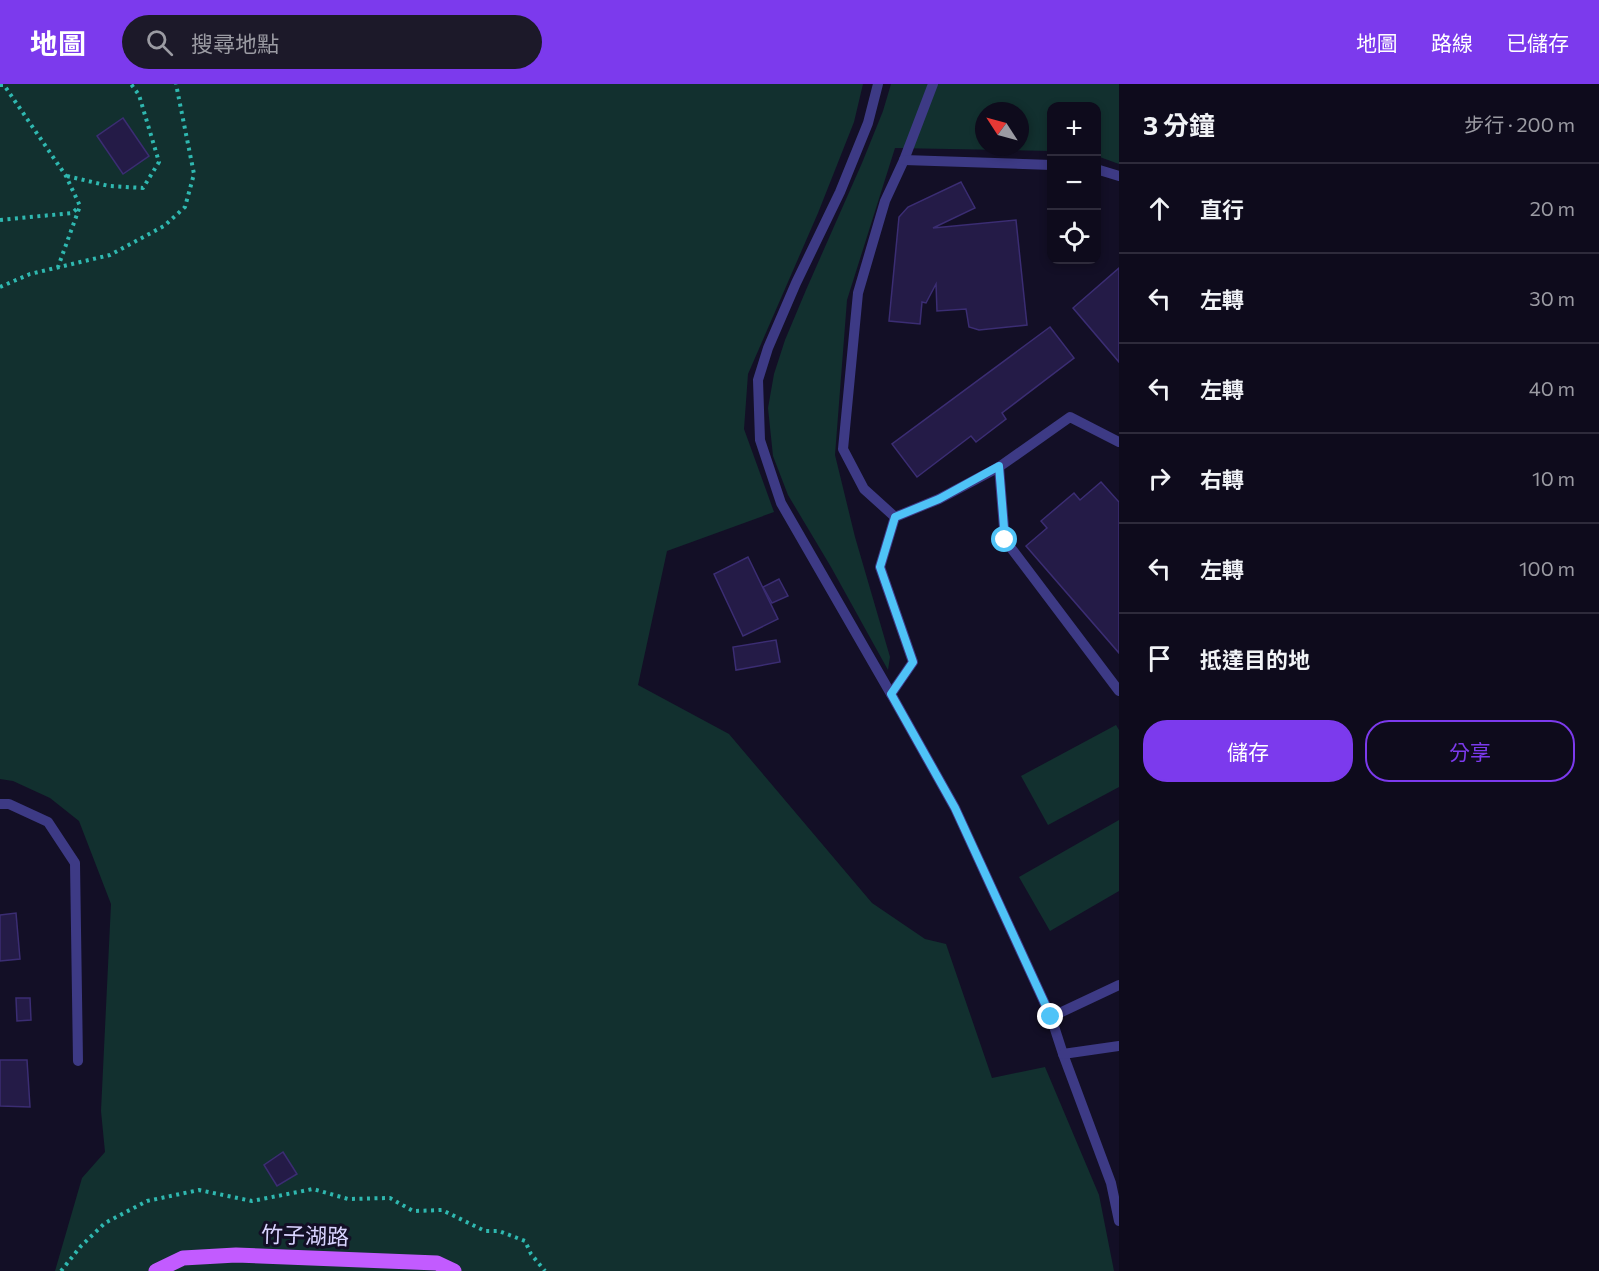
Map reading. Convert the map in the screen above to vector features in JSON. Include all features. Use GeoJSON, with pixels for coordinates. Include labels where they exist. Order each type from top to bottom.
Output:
{"type":"FeatureCollection","features":[{"type":"Feature","properties":{"kind":"main road","name":"竹子湖路"},"geometry":{"type":"LineString","coordinates":[[156,1271],[183,1258],[236,1254],[437,1263],[454,1271]]}},
{"type":"Feature","properties":{"kind":"lane"},"geometry":{"type":"LineString","coordinates":[[878,84],[868,123],[840,192],[796,283],[768,348],[758,380],[760,440],[781,503],[955,808],[1051,1017],[1111,1183],[1119,1221]]}},
{"type":"Feature","properties":{"kind":"lane"},"geometry":{"type":"LineString","coordinates":[[895,517],[864,489],[843,448],[858,293],[885,201],[904,160],[933,84]]}},
{"type":"Feature","properties":{"kind":"lane"},"geometry":{"type":"LineString","coordinates":[[904,160],[1047,165]]}},
{"type":"Feature","properties":{"kind":"lane"},"geometry":{"type":"LineString","coordinates":[[1101,171],[1119,176]]}},
{"type":"Feature","properties":{"kind":"lane"},"geometry":{"type":"LineString","coordinates":[[895,517],[939,499],[999,466],[1070,417],[1119,442]]}},
{"type":"Feature","properties":{"kind":"lane"},"geometry":{"type":"LineString","coordinates":[[999,466],[1005,540],[1119,691]]}},
{"type":"Feature","properties":{"kind":"lane"},"geometry":{"type":"LineString","coordinates":[[891,694],[913,662],[880,567],[895,517]]}},
{"type":"Feature","properties":{"kind":"lane"},"geometry":{"type":"LineString","coordinates":[[0,804],[9,804],[48,822],[75,863],[78,1061]]}},
{"type":"Feature","properties":{"kind":"lane"},"geometry":{"type":"LineString","coordinates":[[1051,1017],[1119,985]]}},
{"type":"Feature","properties":{"kind":"lane"},"geometry":{"type":"LineString","coordinates":[[1063,1054],[1119,1046]]}},
{"type":"Feature","properties":{"kind":"path"},"geometry":{"type":"LineString","coordinates":[[66,176],[109,186],[143,188],[159,162],[139,95],[131,84]]}},
{"type":"Feature","properties":{"kind":"path"},"geometry":{"type":"LineString","coordinates":[[0,287],[30,274],[110,255],[164,226],[185,207],[195,174],[176,84]]}},
{"type":"Feature","properties":{"kind":"path"},"geometry":{"type":"LineString","coordinates":[[0,85],[4,85],[66,176],[80,206],[57,268]]}},
{"type":"Feature","properties":{"kind":"path"},"geometry":{"type":"LineString","coordinates":[[0,220],[72,213],[80,206]]}},
{"type":"Feature","properties":{"kind":"path"},"geometry":{"type":"LineString","coordinates":[[61,1271],[81,1246],[105,1223],[147,1201],[199,1190],[252,1201],[313,1190],[348,1199],[390,1198],[413,1211],[442,1210],[485,1231],[499,1231],[525,1241],[531,1254],[545,1271]]}},
{"type":"Feature","properties":{"kind":"green space"},"geometry":{"type":"Polygon","coordinates":[[[0,84],[863,84],[854,122],[818,213],[748,374],[744,429],[774,512],[667,551],[638,685],[729,734],[872,903],[925,939],[946,944],[992,1078],[1045,1067],[1099,1195],[1114,1271],[55,1271],[82,1178],[105,1152],[101,1111],[111,904],[79,821],[50,798],[13,781],[0,779],[0,84]]]}},
{"type":"Feature","properties":{"kind":"green space"},"geometry":{"type":"Polygon","coordinates":[[[891,84],[1119,84],[1119,164],[1101,157],[1101,102],[1047,102],[1047,151],[1029,151],[1029,102],[975,102],[975,150],[895,148],[847,300],[835,455],[855,537],[890,657],[888,670],[788,495],[773,456],[768,408],[774,374],[785,340],[862,163],[891,84]]]}},
{"type":"Feature","properties":{"kind":"green space"},"geometry":{"type":"Polygon","coordinates":[[[1116,725],[1119,730],[1119,787],[1048,825],[1021,776],[1116,725]]]}},
{"type":"Feature","properties":{"kind":"green space"},"geometry":{"type":"Polygon","coordinates":[[[1119,820],[1119,891],[1050,931],[1019,877],[1119,820]]]}},
{"type":"Feature","properties":{"kind":"building"},"geometry":{"type":"Polygon","coordinates":[[[123,118],[149,156],[123,174],[97,136],[123,118]]]}},
{"type":"Feature","properties":{"kind":"building"},"geometry":{"type":"Polygon","coordinates":[[[961,182],[975,208],[933,228],[1016,220],[1027,325],[979,330],[969,327],[966,309],[937,311],[936,284],[926,303],[922,302],[920,324],[889,321],[899,217],[908,207],[961,182]]]}},
{"type":"Feature","properties":{"kind":"building"},"geometry":{"type":"Polygon","coordinates":[[[1119,268],[1119,362],[1073,308],[1119,268]]]}},
{"type":"Feature","properties":{"kind":"building"},"geometry":{"type":"Polygon","coordinates":[[[1050,327],[1074,358],[1002,413],[1006,419],[976,442],[971,436],[917,477],[892,444],[1050,327]]]}},
{"type":"Feature","properties":{"kind":"building"},"geometry":{"type":"Polygon","coordinates":[[[1101,482],[1119,502],[1119,653],[1026,546],[1047,528],[1041,521],[1074,493],[1080,500],[1101,482]]]}},
{"type":"Feature","properties":{"kind":"building"},"geometry":{"type":"Polygon","coordinates":[[[748,557],[778,619],[743,636],[714,574],[748,557]]]}},
{"type":"Feature","properties":{"kind":"building"},"geometry":{"type":"Polygon","coordinates":[[[779,579],[788,596],[772,603],[763,587],[779,579]]]}},
{"type":"Feature","properties":{"kind":"building"},"geometry":{"type":"Polygon","coordinates":[[[776,640],[780,662],[736,670],[733,647],[776,640]]]}},
{"type":"Feature","properties":{"kind":"building"},"geometry":{"type":"Polygon","coordinates":[[[16,913],[20,959],[0,961],[0,915],[16,913]]]}},
{"type":"Feature","properties":{"kind":"building"},"geometry":{"type":"Polygon","coordinates":[[[16,998],[30,998],[31,1020],[17,1021],[16,998]]]}},
{"type":"Feature","properties":{"kind":"building"},"geometry":{"type":"Polygon","coordinates":[[[0,1060],[27,1060],[30,1107],[0,1106],[0,1060]]]}},
{"type":"Feature","properties":{"kind":"building"},"geometry":{"type":"Polygon","coordinates":[[[283,1152],[297,1174],[277,1186],[264,1165],[283,1152]]]}},
{"type":"Feature","properties":{"kind":"route"},"geometry":{"type":"LineString","coordinates":[[1005,540],[999,466],[939,499],[895,517],[880,567],[913,662],[891,694],[955,808],[1051,1017]]}}]}
